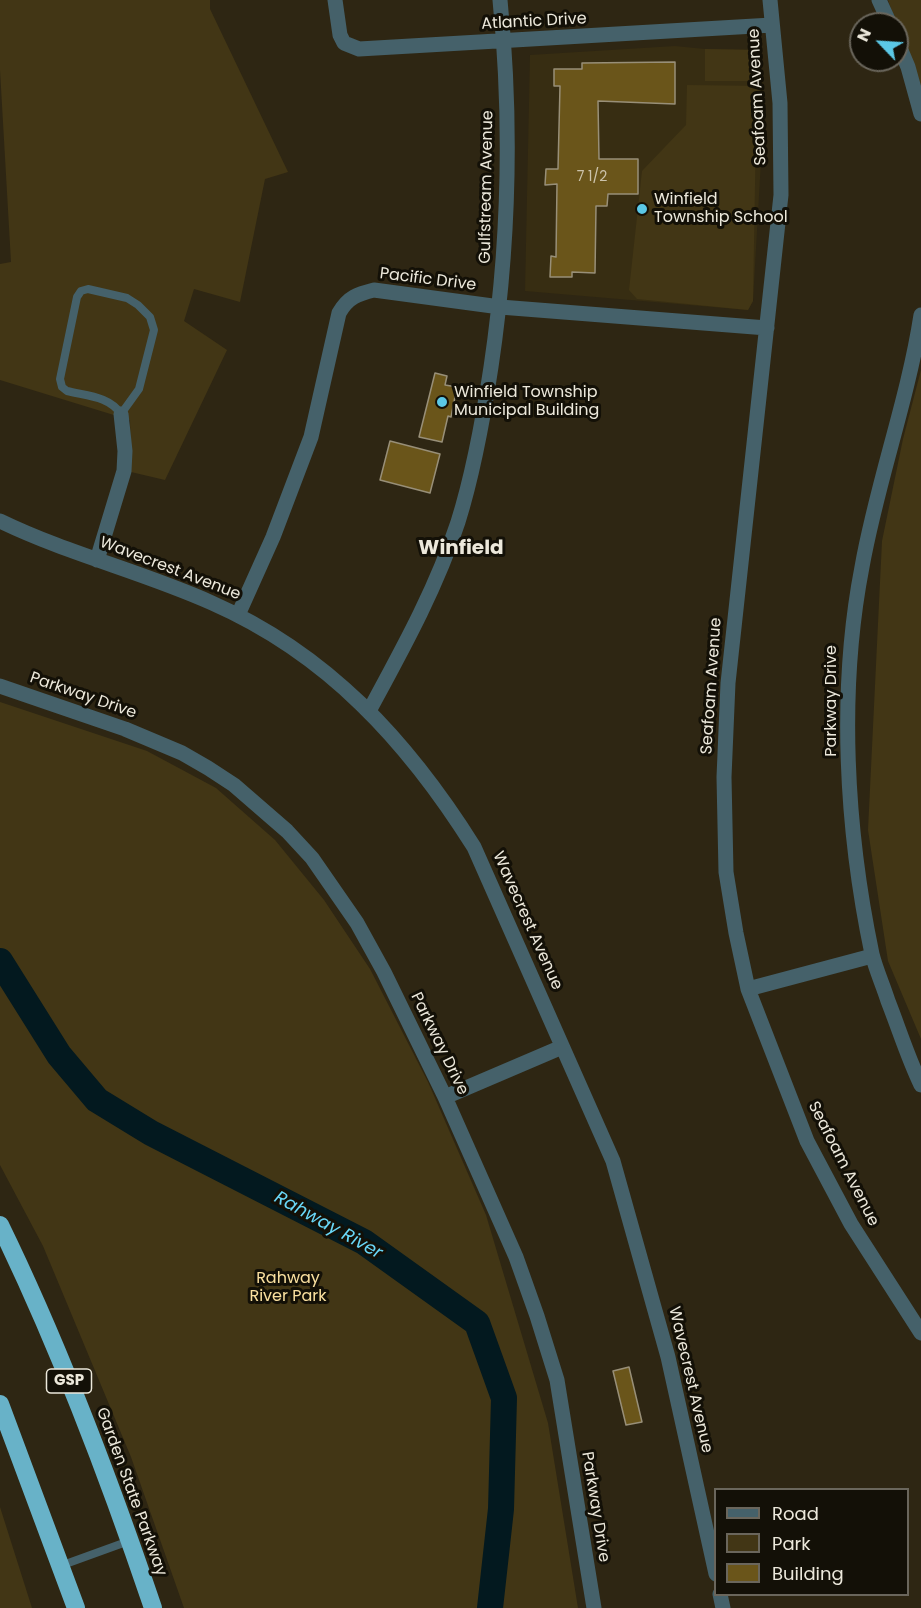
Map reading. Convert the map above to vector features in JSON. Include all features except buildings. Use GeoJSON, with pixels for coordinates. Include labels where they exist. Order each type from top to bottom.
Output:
{"type":"FeatureCollection","features":[{"type":"Feature","properties":{"kind":"highway","name":"Garden State Parkway"},"geometry":{"type":"LineString","coordinates":[[0,1225],[65,1369],[153,1608]]}},
{"type":"Feature","properties":{"kind":"highway"},"geometry":{"type":"LineString","coordinates":[[0,1404],[76,1608]]}},
{"type":"Feature","properties":{"kind":"street","name":"Atlantic Drive"},"geometry":{"type":"LineString","coordinates":[[335,0],[340,35],[344,43],[359,49],[772,25]]}},
{"type":"Feature","properties":{"kind":"street","name":"Gulfstream Avenue"},"geometry":{"type":"LineString","coordinates":[[369,711],[414,629],[438,576],[474,467],[482,427],[500,307],[507,210],[507,107],[500,0]]}},
{"type":"Feature","properties":{"kind":"street","name":"Seafoam Avenue"},"geometry":{"type":"LineString","coordinates":[[770,0],[780,103],[781,195],[728,683],[724,777],[726,872],[748,989],[807,1141],[851,1224],[921,1332]]}},
{"type":"Feature","properties":{"kind":"street"},"geometry":{"type":"LineString","coordinates":[[909,71],[921,114]]}},
{"type":"Feature","properties":{"kind":"street","name":"Pacific Drive"},"geometry":{"type":"LineString","coordinates":[[238,615],[281,517],[311,437],[339,313],[345,302],[357,294],[374,290],[500,307],[767,328]]}},
{"type":"Feature","properties":{"kind":"street","name":"Parkway Drive"},"geometry":{"type":"LineString","coordinates":[[921,315],[905,391],[876,500],[862,566],[851,634],[848,726],[852,819],[873,956],[911,1064],[921,1085]]}},
{"type":"Feature","properties":{"kind":"street"},"geometry":{"type":"LineString","coordinates":[[97,560],[124,471],[125,451],[121,414]]}},
{"type":"Feature","properties":{"kind":"street","name":"Wavecrest Avenue"},"geometry":{"type":"LineString","coordinates":[[0,521],[97,560],[210,601],[238,615],[315,663],[369,711],[418,765],[444,800],[474,847],[613,1161],[668,1357],[714,1565]]}},
{"type":"Feature","properties":{"kind":"street","name":"Parkway Drive"},"geometry":{"type":"LineString","coordinates":[[0,686],[125,729],[182,753],[234,786],[287,831],[312,858],[357,923],[384,972],[445,1097],[516,1257],[537,1316],[556,1380],[594,1608]]}},
{"type":"Feature","properties":{"kind":"street"},"geometry":{"type":"LineString","coordinates":[[748,989],[873,956]]}},
{"type":"Feature","properties":{"kind":"street"},"geometry":{"type":"LineString","coordinates":[[445,1097],[562,1047]]}},
{"type":"Feature","properties":{"kind":"lane"},"geometry":{"type":"LineString","coordinates":[[88,289],[127,298],[150,317],[154,330],[140,389],[121,414],[114,404],[67,391],[62,387],[60,379],[77,297],[81,291],[88,289]]}},
{"type":"Feature","properties":{"kind":"lane"},"geometry":{"type":"LineString","coordinates":[[70,1608],[60,1565],[129,1541]]}},
{"type":"Feature","properties":{"kind":"shaded area","name":"Winfield Township School"},"geometry":{"type":"Polygon","coordinates":[[[675,46],[759,50],[763,86],[763,126],[753,301],[748,310],[525,291],[530,55],[675,46]]]}},
{"type":"Feature","properties":{"kind":"green space"},"geometry":{"type":"Polygon","coordinates":[[[0,0],[210,0],[210,9],[288,172],[265,179],[240,302],[194,289],[184,321],[227,350],[165,480],[131,472],[130,420],[0,380],[0,264],[11,262],[0,70],[0,0]]]}},
{"type":"Feature","properties":{"kind":"green space"},"geometry":{"type":"Polygon","coordinates":[[[888,0],[921,0],[921,95],[909,60],[909,12],[892,12],[888,0]]]}},
{"type":"Feature","properties":{"kind":"green space"},"geometry":{"type":"Polygon","coordinates":[[[705,49],[759,50],[758,81],[705,81],[705,49]]]}},
{"type":"Feature","properties":{"kind":"green space"},"geometry":{"type":"Polygon","coordinates":[[[687,85],[763,86],[763,126],[756,127],[753,301],[748,310],[637,299],[629,290],[642,171],[686,125],[687,85]]]}},
{"type":"Feature","properties":{"kind":"green space"},"geometry":{"type":"Polygon","coordinates":[[[921,370],[921,1039],[888,961],[868,830],[882,541],[903,439],[921,370]]]}},
{"type":"Feature","properties":{"kind":"green space","name":"Rahway River Park"},"geometry":{"type":"Polygon","coordinates":[[[0,702],[147,751],[216,788],[275,840],[324,900],[370,969],[428,1082],[486,1215],[548,1423],[578,1608],[184,1608],[131,1457],[43,1246],[0,1165],[0,702]]]}},
{"type":"Feature","properties":{"kind":"green space"},"geometry":{"type":"Polygon","coordinates":[[[0,1507],[32,1608],[0,1608],[0,1507]]]}},
{"type":"Feature","properties":{"kind":"waterway","name":"Rahway River"},"geometry":{"type":"LineString","coordinates":[[0,961],[59,1055],[97,1100],[151,1133],[364,1242],[477,1323],[504,1398],[501,1509],[490,1608]]}},
{"type":"Feature","properties":{"kind":"place","name":"Winfield Township School"},"geometry":{"type":"Point","coordinates":[642,209]}},
{"type":"Feature","properties":{"kind":"place","name":"Winfield Township Municipal Building"},"geometry":{"type":"Point","coordinates":[442,402]}},
{"type":"Feature","properties":{"kind":"district","name":"Winfield"},"geometry":{"type":"Point","coordinates":[461,549]}}]}
